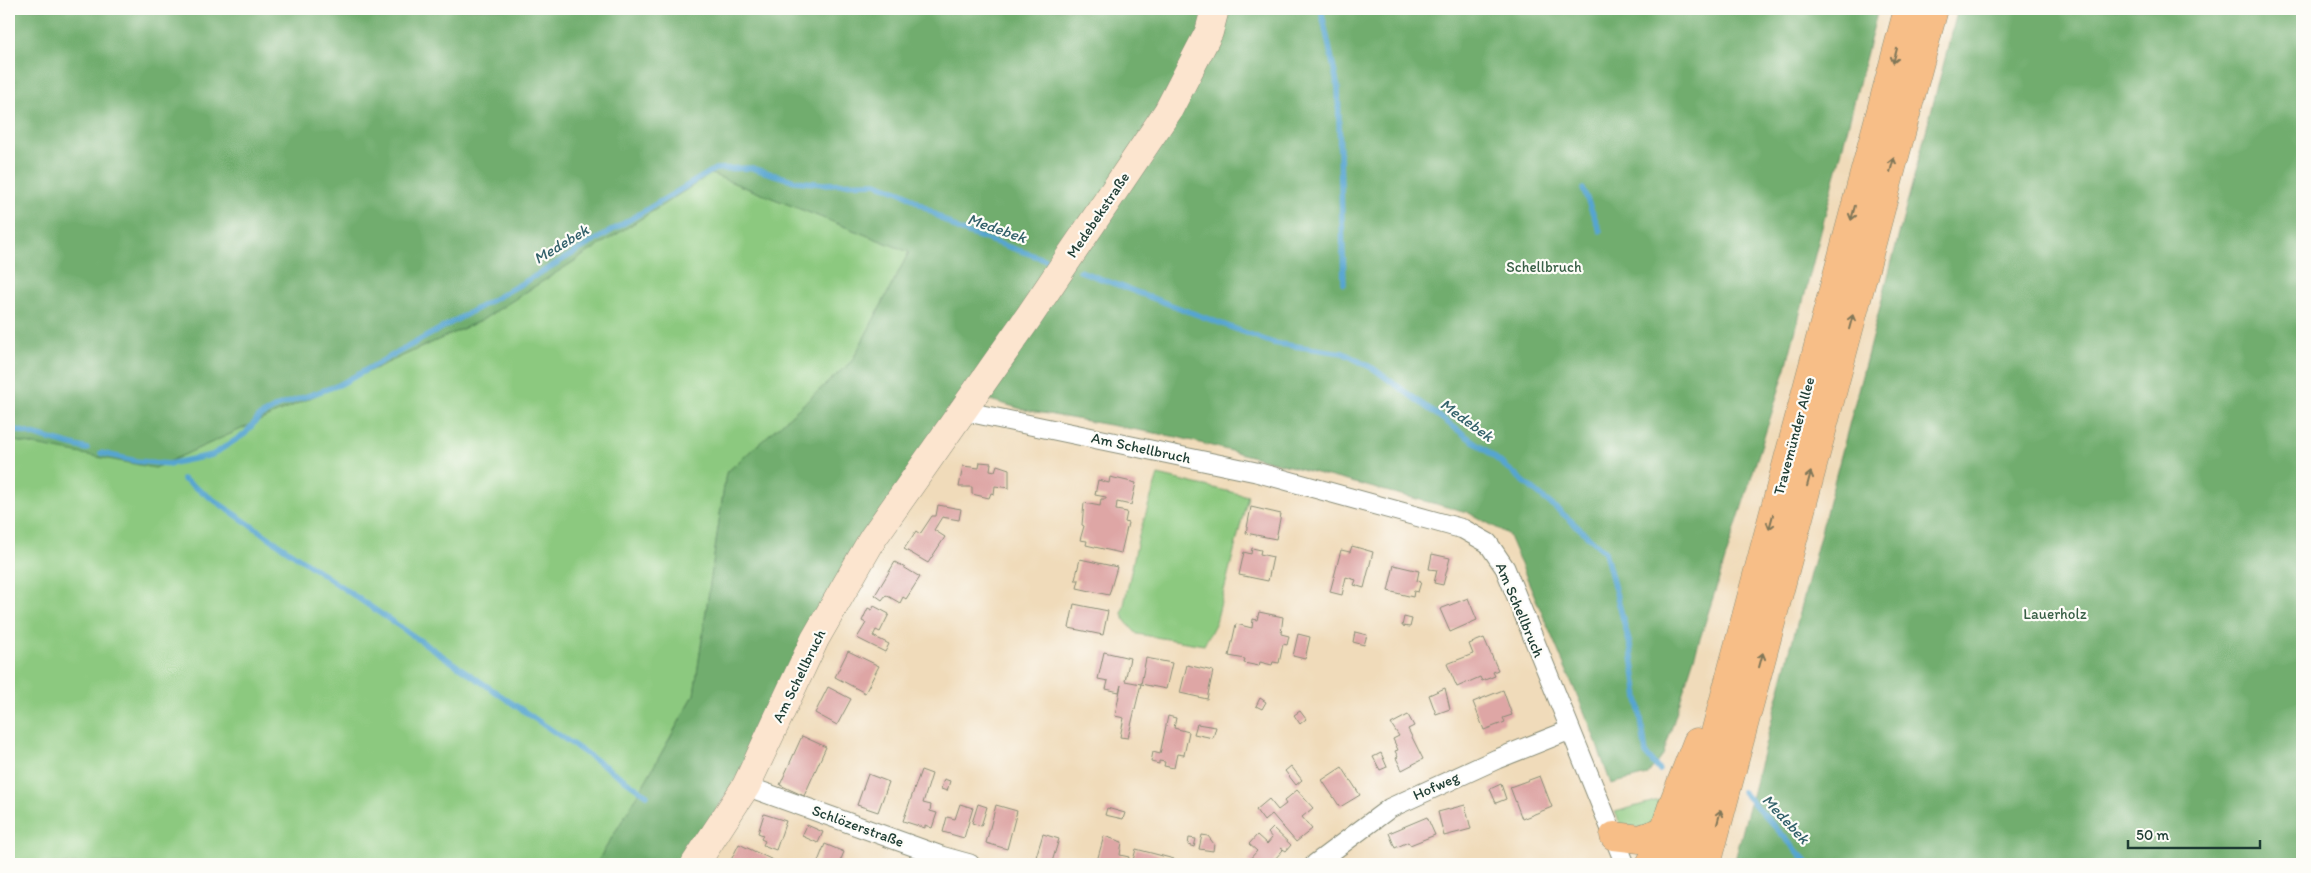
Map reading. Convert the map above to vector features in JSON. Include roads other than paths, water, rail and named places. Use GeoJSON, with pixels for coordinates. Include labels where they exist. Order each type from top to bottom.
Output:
{"type":"FeatureCollection","features":[{"type":"Feature","properties":{"kind":"highway","name":"Travemünder Allee"},"geometry":{"type":"LineString","coordinates":[[1680,864],[1908,9]]}},
{"type":"Feature","properties":{"kind":"highway","name":"Travemünder Allee"},"geometry":{"type":"LineString","coordinates":[[1706,864],[1934,9]]}},
{"type":"Feature","properties":{"kind":"highway"},"geometry":{"type":"LineString","coordinates":[[1650,864],[1659,848],[1663,831],[1748,610]]}},
{"type":"Feature","properties":{"kind":"highway"},"geometry":{"type":"LineString","coordinates":[[1614,836],[1640,839],[1663,831]]}},
{"type":"Feature","properties":{"kind":"street","name":"Medebekstraße"},"geometry":{"type":"LineString","coordinates":[[963,411],[1168,111],[1209,32],[1215,9]]}},
{"type":"Feature","properties":{"kind":"street","name":"Am Schellbruch"},"geometry":{"type":"LineString","coordinates":[[695,864],[746,786],[815,639],[868,546],[963,411],[1256,472],[1463,529],[1488,543],[1505,568],[1625,864]]}},
{"type":"Feature","properties":{"kind":"street","name":"Hofweg"},"geometry":{"type":"LineString","coordinates":[[1315,864],[1390,808],[1497,759],[1570,730]]}},
{"type":"Feature","properties":{"kind":"street","name":"Schlözerstraße"},"geometry":{"type":"LineString","coordinates":[[746,786],[941,856],[970,864]]}},
{"type":"Feature","properties":{"kind":"waterway"},"geometry":{"type":"LineString","coordinates":[[1321,9],[1338,88],[1344,284]]}},
{"type":"Feature","properties":{"kind":"waterway","name":"Medebek"},"geometry":{"type":"LineString","coordinates":[[101,453],[136,461],[169,464],[212,455],[245,434],[259,417],[278,406],[339,385],[530,279],[715,169],[752,168],[795,181],[823,184],[876,183],[905,194],[959,230],[1047,260]]}},
{"type":"Feature","properties":{"kind":"waterway"},"geometry":{"type":"LineString","coordinates":[[1583,189],[1600,231]]}},
{"type":"Feature","properties":{"kind":"waterway","name":"Medebek"},"geometry":{"type":"LineString","coordinates":[[1080,271],[1273,343],[1343,353],[1374,369],[1488,452],[1569,519],[1605,552],[1631,649],[1646,754],[1659,770]]}},
{"type":"Feature","properties":{"kind":"waterway","name":"Medebek"},"geometry":{"type":"LineString","coordinates":[[9,428],[87,449]]}},
{"type":"Feature","properties":{"kind":"waterway"},"geometry":{"type":"LineString","coordinates":[[183,479],[647,795]]}},
{"type":"Feature","properties":{"kind":"waterway","name":"Medebek"},"geometry":{"type":"LineString","coordinates":[[1743,792],[1809,864]]}},
{"type":"Feature","properties":{"kind":"park label","name":"Schellbruch"},"geometry":{"type":"Point","coordinates":[1544,267]}},
{"type":"Feature","properties":{"kind":"park label","name":"Lauerholz"},"geometry":{"type":"Point","coordinates":[2055,614]}}]}
